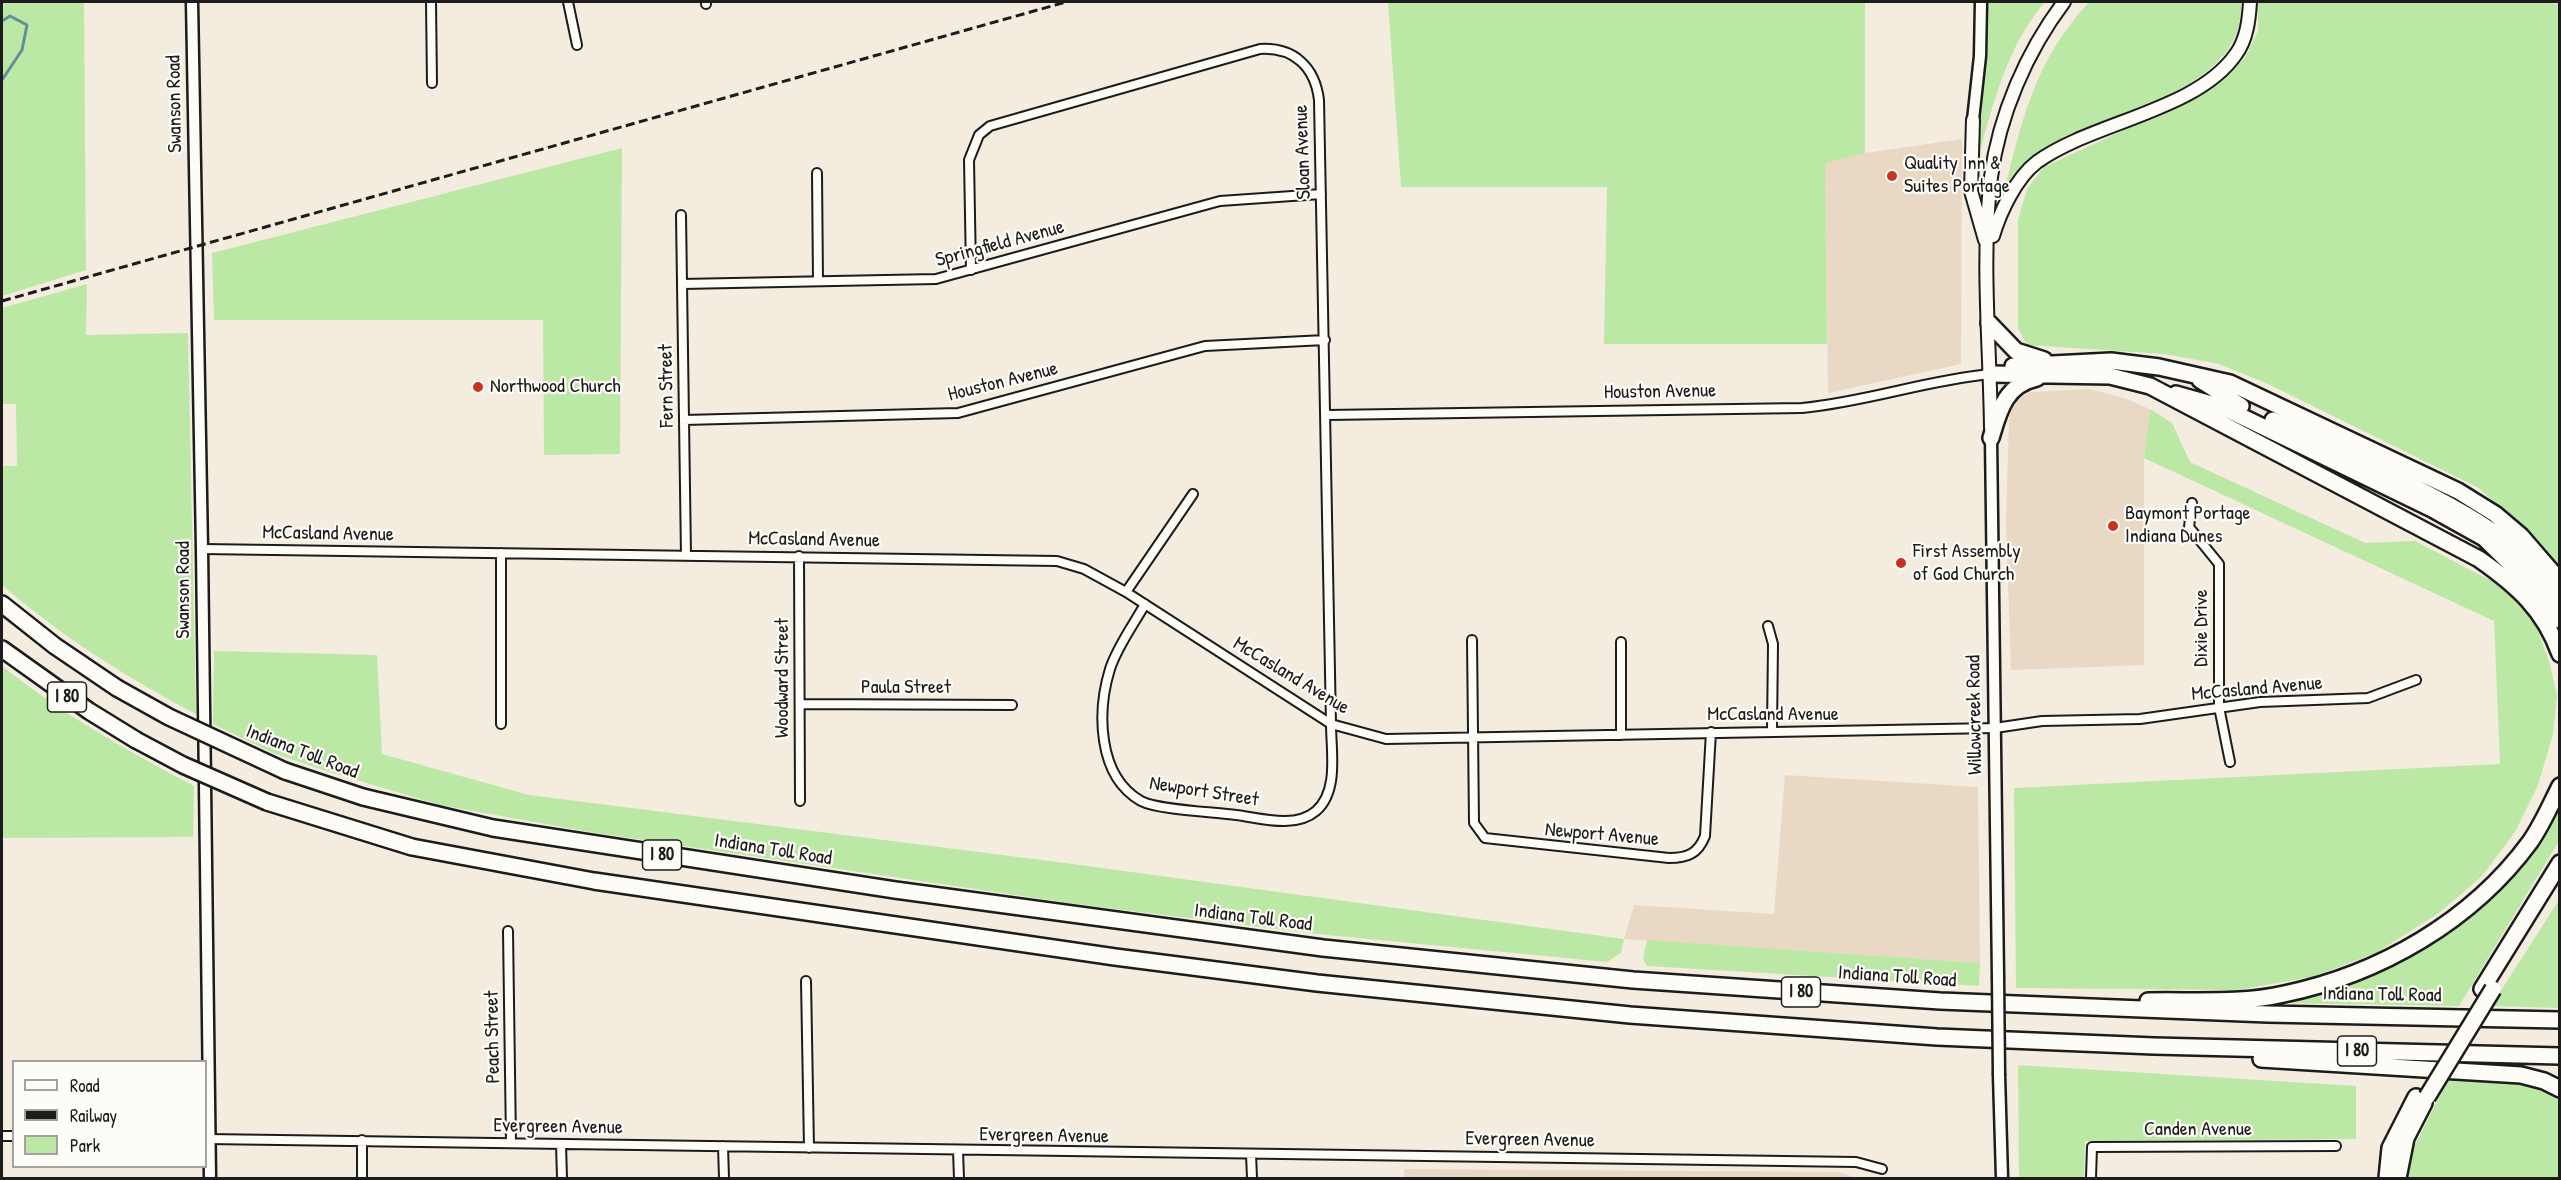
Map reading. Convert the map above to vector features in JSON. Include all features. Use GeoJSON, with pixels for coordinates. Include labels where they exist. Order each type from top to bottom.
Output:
{"type":"FeatureCollection","features":[{"type":"Feature","properties":{"kind":"highway"},"geometry":{"type":"LineString","coordinates":[[1989,323],[2016,351],[2031,358],[2056,368],[2110,376],[2222,406],[2432,509],[2484,538],[2542,596],[2559,620]]}},
{"type":"Feature","properties":{"kind":"highway"},"geometry":{"type":"LineString","coordinates":[[1990,374],[2135,363],[2230,383],[2285,407],[2458,491],[2495,514],[2521,536],[2559,581]]}},
{"type":"Feature","properties":{"kind":"highway"},"geometry":{"type":"LineString","coordinates":[[1991,438],[2001,405],[2011,391],[2056,368]]}},
{"type":"Feature","properties":{"kind":"highway"},"geometry":{"type":"LineString","coordinates":[[2192,375],[2231,401],[2336,448],[2482,522],[2516,548],[2559,599]]}},
{"type":"Feature","properties":{"kind":"highway"},"geometry":{"type":"LineString","coordinates":[[2150,386],[2479,559],[2514,583],[2541,616],[2559,654]]}},
{"type":"Feature","properties":{"kind":"highway","name":"Indiana Toll Road"},"geometry":{"type":"LineString","coordinates":[[2,604],[55,646],[117,688],[179,722],[285,771],[363,797],[493,828],[1136,924],[1323,948],[1633,980],[1940,1001],[2098,1009],[2559,1020]]}},
{"type":"Feature","properties":{"kind":"highway","name":"I 80"},"geometry":{"type":"LineString","coordinates":[[2,649],[89,711],[136,740],[183,765],[267,802],[412,847],[594,881],[1317,983],[1630,1015],[1937,1037],[2154,1046],[2559,1056]]}},
{"type":"Feature","properties":{"kind":"highway"},"geometry":{"type":"LineString","coordinates":[[2098,1009],[2148,1001],[2282,995],[2340,979],[2384,961],[2440,928],[2468,907],[2500,875],[2530,841],[2559,786]]}},
{"type":"Feature","properties":{"kind":"highway"},"geometry":{"type":"LineString","coordinates":[[2488,989],[2559,863]]}},
{"type":"Feature","properties":{"kind":"highway"},"geometry":{"type":"LineString","coordinates":[[2387,1179],[2390,1148],[2488,989],[2559,883]]}},
{"type":"Feature","properties":{"kind":"highway"},"geometry":{"type":"LineString","coordinates":[[2154,1046],[2251,1058],[2521,1075],[2544,1081],[2559,1089]]}},
{"type":"Feature","properties":{"kind":"highway"},"geometry":{"type":"LineString","coordinates":[[2398,1179],[2406,1138],[2421,1097]]}},
{"type":"Feature","properties":{"kind":"main road"},"geometry":{"type":"LineString","coordinates":[[1988,251],[1991,176],[2012,96],[2051,20],[2064,2]]}},
{"type":"Feature","properties":{"kind":"main road"},"geometry":{"type":"LineString","coordinates":[[1988,251],[1996,222],[2016,186],[2035,163],[2061,147],[2179,98],[2215,77],[2237,54],[2247,31],[2250,2]]}},
{"type":"Feature","properties":{"kind":"main road"},"geometry":{"type":"LineString","coordinates":[[1973,120],[1971,191],[1988,251]]}},
{"type":"Feature","properties":{"kind":"main road","name":"Willowcreek Road"},"geometry":{"type":"LineString","coordinates":[[1988,251],[1991,438]]}},
{"type":"Feature","properties":{"kind":"street","name":"Swanson Road"},"geometry":{"type":"LineString","coordinates":[[192,2],[202,549],[206,1060]]}},
{"type":"Feature","properties":{"kind":"street"},"geometry":{"type":"LineString","coordinates":[[431,2],[432,83]]}},
{"type":"Feature","properties":{"kind":"street"},"geometry":{"type":"LineString","coordinates":[[568,2],[577,45]]}},
{"type":"Feature","properties":{"kind":"street"},"geometry":{"type":"LineString","coordinates":[[1973,120],[1980,56],[1981,2]]}},
{"type":"Feature","properties":{"kind":"street","name":"Sloan Avenue"},"geometry":{"type":"LineString","coordinates":[[971,270],[969,160],[979,135],[990,126],[1260,49],[1286,51],[1299,58],[1309,69],[1317,85],[1321,194],[1327,415],[1331,724]]}},
{"type":"Feature","properties":{"kind":"street"},"geometry":{"type":"LineString","coordinates":[[817,173],[818,281]]}},
{"type":"Feature","properties":{"kind":"street","name":"Springfield Avenue"},"geometry":{"type":"LineString","coordinates":[[682,284],[936,279],[1220,201],[1321,194]]}},
{"type":"Feature","properties":{"kind":"street","name":"Fern Street"},"geometry":{"type":"LineString","coordinates":[[681,215],[686,556]]}},
{"type":"Feature","properties":{"kind":"street","name":"Houston Avenue"},"geometry":{"type":"LineString","coordinates":[[684,420],[958,413],[1205,346],[1325,340]]}},
{"type":"Feature","properties":{"kind":"street","name":"Houston Avenue"},"geometry":{"type":"LineString","coordinates":[[1327,415],[1802,408],[1839,404],[1953,378],[1990,374]]}},
{"type":"Feature","properties":{"kind":"street","name":"Willowcreek Road"},"geometry":{"type":"LineString","coordinates":[[1991,438],[2002,1179]]}},
{"type":"Feature","properties":{"kind":"street"},"geometry":{"type":"LineString","coordinates":[[1126,592],[1193,494]]}},
{"type":"Feature","properties":{"kind":"street","name":"Dixie Drive"},"geometry":{"type":"LineString","coordinates":[[2192,503],[2189,527],[2219,564],[2219,707],[2230,762]]}},
{"type":"Feature","properties":{"kind":"street","name":"McCasland Avenue"},"geometry":{"type":"LineString","coordinates":[[202,549],[1057,561],[1084,568],[1126,592],[1331,724],[1386,739],[1995,728],[2042,721],[2140,719],[2260,702],[2368,698],[2416,680]]}},
{"type":"Feature","properties":{"kind":"street"},"geometry":{"type":"LineString","coordinates":[[501,553],[501,724]]}},
{"type":"Feature","properties":{"kind":"street","name":"Woodward Street"},"geometry":{"type":"LineString","coordinates":[[799,556],[800,801]]}},
{"type":"Feature","properties":{"kind":"street","name":"Newport Street"},"geometry":{"type":"LineString","coordinates":[[1146,604],[1110,668],[1103,719],[1109,766],[1121,786],[1142,802],[1284,821],[1300,820],[1315,812],[1330,786],[1331,724]]}},
{"type":"Feature","properties":{"kind":"street"},"geometry":{"type":"LineString","coordinates":[[1768,626],[1773,644],[1772,731]]}},
{"type":"Feature","properties":{"kind":"street","name":"Newport Avenue"},"geometry":{"type":"LineString","coordinates":[[1472,640],[1474,823],[1485,838],[1680,858],[1697,850],[1705,836],[1712,732]]}},
{"type":"Feature","properties":{"kind":"street"},"geometry":{"type":"LineString","coordinates":[[1621,642],[1621,735]]}},
{"type":"Feature","properties":{"kind":"street","name":"Paula Street"},"geometry":{"type":"LineString","coordinates":[[800,704],[1012,705]]}},
{"type":"Feature","properties":{"kind":"street","name":"Peach Street"},"geometry":{"type":"LineString","coordinates":[[508,931],[511,1143]]}},
{"type":"Feature","properties":{"kind":"street"},"geometry":{"type":"LineString","coordinates":[[806,981],[809,1148]]}},
{"type":"Feature","properties":{"kind":"street","name":"Swanson Road"},"geometry":{"type":"LineString","coordinates":[[207,1139],[210,1179]]}},
{"type":"Feature","properties":{"kind":"street","name":"Evergreen Avenue"},"geometry":{"type":"LineString","coordinates":[[207,1139],[1856,1162],[1882,1168]]}},
{"type":"Feature","properties":{"kind":"street"},"geometry":{"type":"LineString","coordinates":[[362,1140],[362,1179]]}},
{"type":"Feature","properties":{"kind":"street"},"geometry":{"type":"LineString","coordinates":[[561,1144],[562,1179]]}},
{"type":"Feature","properties":{"kind":"street"},"geometry":{"type":"LineString","coordinates":[[723,1146],[724,1179]]}},
{"type":"Feature","properties":{"kind":"street","name":"Canden Avenue"},"geometry":{"type":"LineString","coordinates":[[2091,1179],[2092,1147],[2336,1146]]}},
{"type":"Feature","properties":{"kind":"street"},"geometry":{"type":"LineString","coordinates":[[958,1151],[959,1179]]}},
{"type":"Feature","properties":{"kind":"street"},"geometry":{"type":"LineString","coordinates":[[1251,1154],[1252,1179]]}},
{"type":"Feature","properties":{"kind":"shaded area"},"geometry":{"type":"Polygon","coordinates":[[[1962,139],[1961,364],[1828,393],[1825,162],[1865,153],[1962,139]]]}},
{"type":"Feature","properties":{"kind":"shaded area"},"geometry":{"type":"Polygon","coordinates":[[[2089,389],[2121,397],[2150,409],[2144,458],[2144,665],[2011,670],[2006,522],[2009,420],[2012,402],[2030,392],[2089,389]]]}},
{"type":"Feature","properties":{"kind":"shaded area"},"geometry":{"type":"Polygon","coordinates":[[[1785,775],[1978,787],[1980,963],[1624,939],[1634,905],[1774,914],[1785,775]]]}},
{"type":"Feature","properties":{"kind":"shaded area"},"geometry":{"type":"Polygon","coordinates":[[[1404,1169],[1839,1172],[1857,1178],[1404,1178],[1404,1169]]]}},
{"type":"Feature","properties":{"kind":"green space"},"geometry":{"type":"Polygon","coordinates":[[[2,2],[84,2],[86,270],[2,296],[2,2]]]}},
{"type":"Feature","properties":{"kind":"green space"},"geometry":{"type":"Polygon","coordinates":[[[1388,2],[1865,2],[1865,153],[1825,163],[1827,344],[1604,344],[1607,187],[1401,187],[1388,2]]]}},
{"type":"Feature","properties":{"kind":"green space"},"geometry":{"type":"Polygon","coordinates":[[[1987,2],[2045,2],[2032,19],[2011,56],[1989,118],[1978,159],[1987,42],[1987,2]]]}},
{"type":"Feature","properties":{"kind":"green space"},"geometry":{"type":"Polygon","coordinates":[[[2089,2],[2241,2],[2237,32],[2223,56],[2201,75],[2174,92],[2084,128],[2050,145],[2029,162],[2005,189],[2025,113],[2044,67],[2071,23],[2089,2]]]}},
{"type":"Feature","properties":{"kind":"green space"},"geometry":{"type":"Polygon","coordinates":[[[2258,2],[2548,2],[2559,5],[2559,569],[2525,531],[2479,488],[2268,384],[2219,364],[2164,354],[2027,345],[2018,328],[2018,220],[2027,189],[2044,167],[2208,91],[2244,59],[2258,31],[2258,2]]]}},
{"type":"Feature","properties":{"kind":"green space"},"geometry":{"type":"Polygon","coordinates":[[[622,148],[620,454],[544,455],[543,320],[214,320],[212,253],[622,148]]]}},
{"type":"Feature","properties":{"kind":"green space"},"geometry":{"type":"Polygon","coordinates":[[[87,284],[86,335],[188,333],[196,714],[95,655],[24,604],[2,585],[2,466],[17,466],[16,404],[2,404],[2,308],[87,284]]]}},
{"type":"Feature","properties":{"kind":"green space"},"geometry":{"type":"Polygon","coordinates":[[[2150,409],[2172,423],[2190,462],[2365,543],[2415,541],[2503,587],[2536,625],[2550,664],[2557,696],[2553,734],[2538,785],[2515,832],[2482,876],[2439,913],[2376,953],[2312,977],[2237,990],[2016,988],[2014,788],[2500,764],[2494,621],[2144,458],[2150,409]]]}},
{"type":"Feature","properties":{"kind":"green space"},"geometry":{"type":"Polygon","coordinates":[[[214,651],[377,655],[382,754],[529,795],[1065,863],[1624,939],[1621,953],[1607,962],[1317,934],[1076,904],[590,832],[440,805],[271,752],[213,724],[214,651]]]}},
{"type":"Feature","properties":{"kind":"green space"},"geometry":{"type":"Polygon","coordinates":[[[2,666],[47,700],[95,730],[194,786],[193,837],[2,838],[2,666]]]}},
{"type":"Feature","properties":{"kind":"green space"},"geometry":{"type":"Polygon","coordinates":[[[2559,801],[2559,841],[2459,1006],[2277,1003],[2356,980],[2445,931],[2559,801]]]}},
{"type":"Feature","properties":{"kind":"green space"},"geometry":{"type":"Polygon","coordinates":[[[2559,900],[2559,1008],[2491,1006],[2559,900]]]}},
{"type":"Feature","properties":{"kind":"green space"},"geometry":{"type":"Polygon","coordinates":[[[1647,940],[1980,963],[1979,986],[1647,966],[1643,958],[1647,940]]]}},
{"type":"Feature","properties":{"kind":"green space"},"geometry":{"type":"Polygon","coordinates":[[[2018,1065],[2356,1086],[2356,1139],[2085,1141],[2084,1178],[2019,1178],[2018,1065]]]}},
{"type":"Feature","properties":{"kind":"green space"},"geometry":{"type":"Polygon","coordinates":[[[2449,1077],[2521,1084],[2547,1093],[2559,1101],[2559,1178],[2408,1178],[2408,1159],[2449,1077]]]}},
{"type":"Feature","properties":{"kind":"waterway"},"geometry":{"type":"LineString","coordinates":[[2,21],[10,16],[27,25],[22,50],[2,80]]}},
{"type":"Feature","properties":{"kind":"railway"},"geometry":{"type":"LineString","coordinates":[[2,301],[1066,2]]}},
{"type":"Feature","properties":{"kind":"place","name":"Quality Inn & Suites Portage"},"geometry":{"type":"Point","coordinates":[1892,176]}},
{"type":"Feature","properties":{"kind":"place","name":"Northwood Church"},"geometry":{"type":"Point","coordinates":[478,387]}},
{"type":"Feature","properties":{"kind":"place","name":"Baymont Portage Indiana Dunes"},"geometry":{"type":"Point","coordinates":[2113,526]}},
{"type":"Feature","properties":{"kind":"place","name":"First Assembly of God Church"},"geometry":{"type":"Point","coordinates":[1901,563]}}]}
